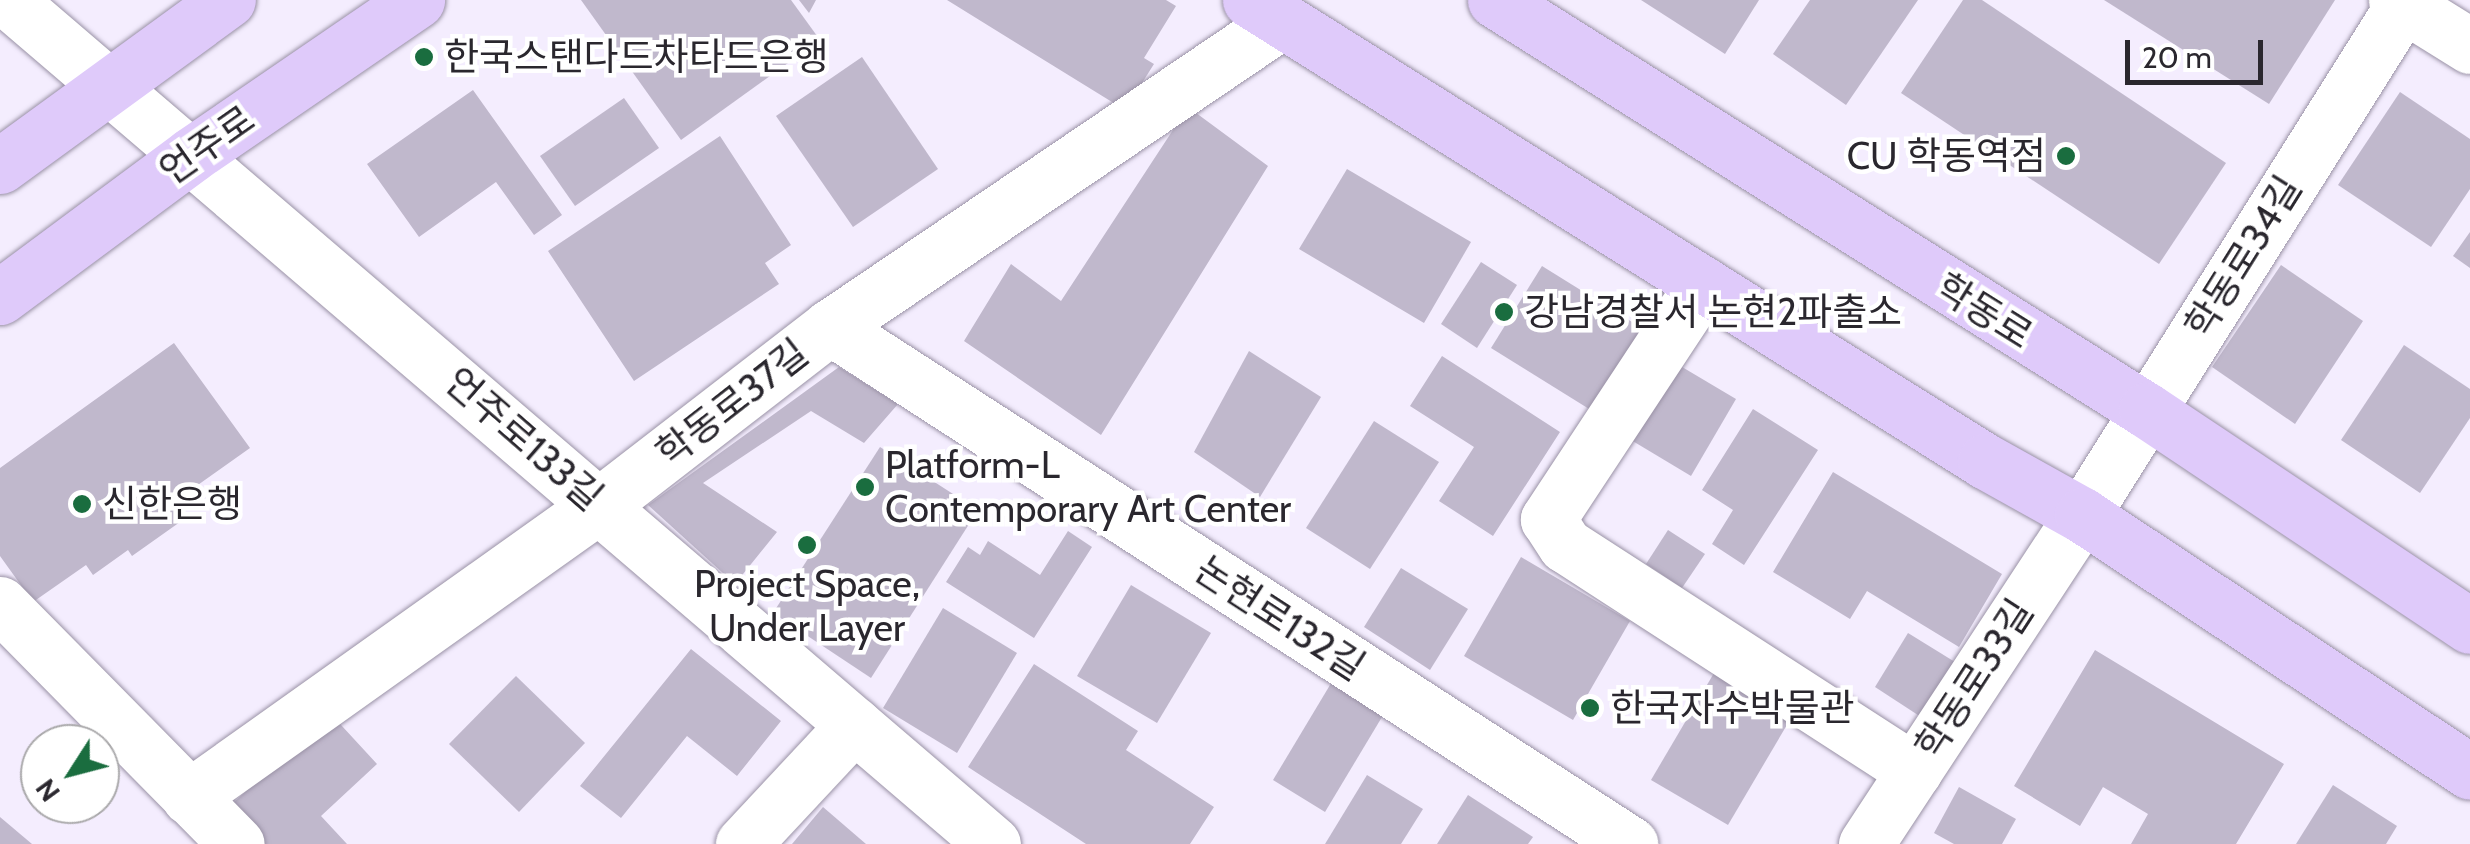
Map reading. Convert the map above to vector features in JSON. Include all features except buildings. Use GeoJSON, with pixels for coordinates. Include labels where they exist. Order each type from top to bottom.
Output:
{"type":"FeatureCollection","features":[{"type":"Feature","properties":{"kind":"main road"},"geometry":{"type":"LineString","coordinates":[[0,166],[228,0]]}},
{"type":"Feature","properties":{"kind":"main road","name":"언주로"},"geometry":{"type":"LineString","coordinates":[[0,296],[191,155],[418,0]]}},
{"type":"Feature","properties":{"kind":"main road","name":"학동로"},"geometry":{"type":"LineString","coordinates":[[1495,0],[2146,410],[2470,626]]}},
{"type":"Feature","properties":{"kind":"main road"},"geometry":{"type":"LineString","coordinates":[[1266,10],[1985,461],[2082,515],[2470,772]]}},
{"type":"Feature","properties":{"kind":"street","name":"언주로133길"},"geometry":{"type":"LineString","coordinates":[[8,0],[994,844]]}},
{"type":"Feature","properties":{"kind":"street","name":"학동로34길"},"geometry":{"type":"LineString","coordinates":[[2082,515],[2402,2]]}},
{"type":"Feature","properties":{"kind":"street"},"geometry":{"type":"LineString","coordinates":[[2402,2],[2470,46]]}},
{"type":"Feature","properties":{"kind":"street","name":"학동로37길"},"geometry":{"type":"LineString","coordinates":[[189,797],[601,504],[830,328],[1266,10]]}},
{"type":"Feature","properties":{"kind":"street"},"geometry":{"type":"LineString","coordinates":[[1702,284],[1548,519],[1565,546],[1914,770]]}},
{"type":"Feature","properties":{"kind":"street","name":"논현로132길"},"geometry":{"type":"LineString","coordinates":[[830,328],[1630,844]]}},
{"type":"Feature","properties":{"kind":"street","name":"학동로33길"},"geometry":{"type":"LineString","coordinates":[[1866,844],[2082,515]]}},
{"type":"Feature","properties":{"kind":"street"},"geometry":{"type":"LineString","coordinates":[[0,604],[237,844]]}},
{"type":"Feature","properties":{"kind":"street"},"geometry":{"type":"LineString","coordinates":[[743,844],[854,726]]}},
{"type":"Feature","properties":{"kind":"place","name":"한국스탠다드차타드은행"},"geometry":{"type":"Point","coordinates":[424,57]}},
{"type":"Feature","properties":{"kind":"place","name":"CU 학동역점"},"geometry":{"type":"Point","coordinates":[2066,156]}},
{"type":"Feature","properties":{"kind":"place","name":"강남경찰서 논현2파출소"},"geometry":{"type":"Point","coordinates":[1504,312]}},
{"type":"Feature","properties":{"kind":"place","name":"Platform-L Contemporary Art Center"},"geometry":{"type":"Point","coordinates":[865,487]}},
{"type":"Feature","properties":{"kind":"place","name":"신한은행"},"geometry":{"type":"Point","coordinates":[82,504]}},
{"type":"Feature","properties":{"kind":"place","name":"Project Space, Under Layer"},"geometry":{"type":"Point","coordinates":[807,545]}},
{"type":"Feature","properties":{"kind":"place","name":"한국자수박물관"},"geometry":{"type":"Point","coordinates":[1590,708]}}]}
